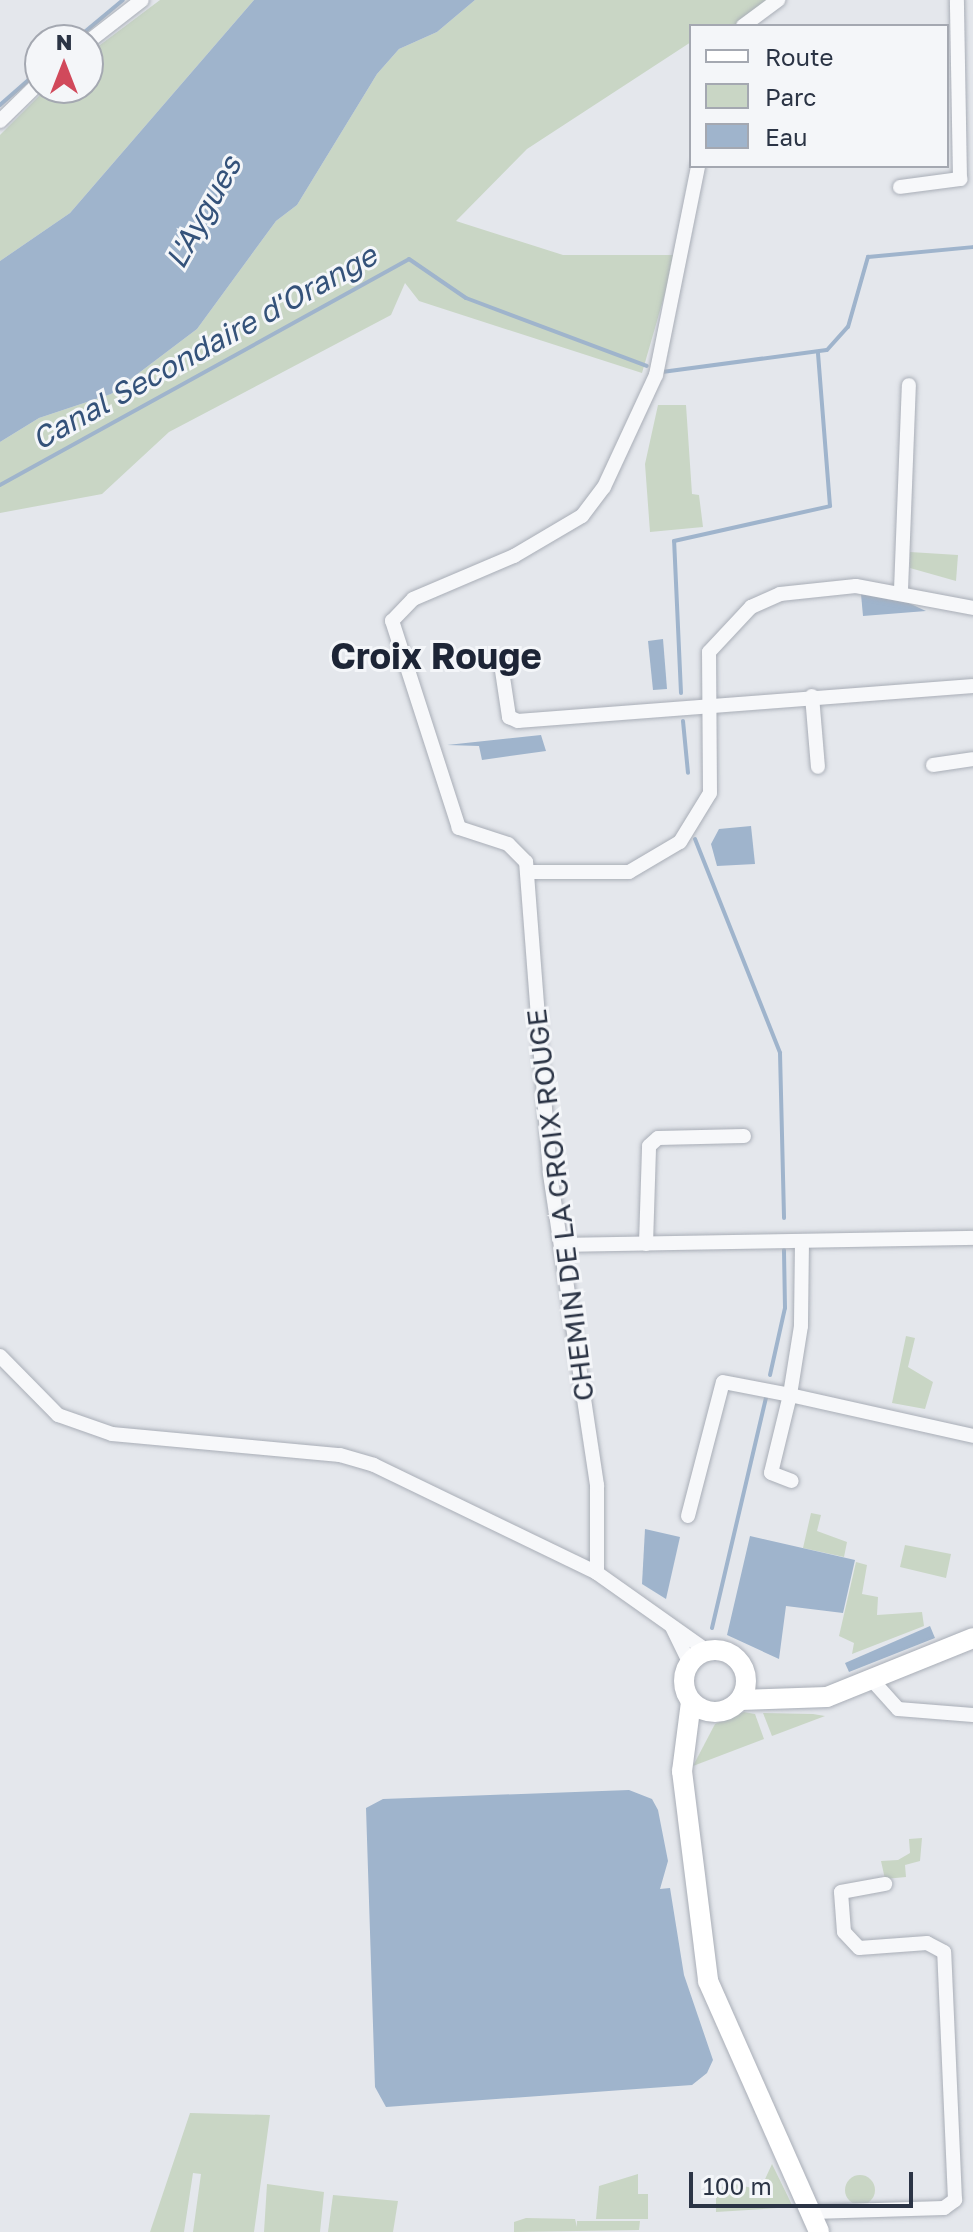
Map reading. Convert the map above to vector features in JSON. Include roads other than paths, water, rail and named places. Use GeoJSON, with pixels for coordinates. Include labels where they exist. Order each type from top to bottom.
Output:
{"type":"FeatureCollection","features":[{"type":"Feature","properties":{"kind":"street"},"geometry":{"type":"LineString","coordinates":[[104,30],[142,0]]}},
{"type":"Feature","properties":{"kind":"street"},"geometry":{"type":"LineString","coordinates":[[746,24],[778,0]]}},
{"type":"Feature","properties":{"kind":"street"},"geometry":{"type":"LineString","coordinates":[[900,187],[960,179],[967,101],[957,0]]}},
{"type":"Feature","properties":{"kind":"street"},"geometry":{"type":"LineString","coordinates":[[0,121],[24,98]]}},
{"type":"Feature","properties":{"kind":"street"},"geometry":{"type":"LineString","coordinates":[[698,168],[661,356],[620,463],[582,516],[393,614],[393,635],[459,828],[518,850],[527,872],[629,872],[680,842],[710,793],[705,706],[709,652],[751,607],[832,586],[901,590],[973,608]]}},
{"type":"Feature","properties":{"kind":"street"},"geometry":{"type":"LineString","coordinates":[[901,590],[909,385]]}},
{"type":"Feature","properties":{"kind":"street"},"geometry":{"type":"LineString","coordinates":[[501,664],[509,717],[518,721],[973,686]]}},
{"type":"Feature","properties":{"kind":"street"},"geometry":{"type":"LineString","coordinates":[[812,696],[818,767]]}},
{"type":"Feature","properties":{"kind":"street"},"geometry":{"type":"LineString","coordinates":[[933,765],[973,759]]}},
{"type":"Feature","properties":{"kind":"street","name":"CHEMIN DE LA CROIX ROUGE"},"geometry":{"type":"LineString","coordinates":[[527,872],[539,1070],[597,1485],[597,1573]]}},
{"type":"Feature","properties":{"kind":"street"},"geometry":{"type":"LineString","coordinates":[[646,1244],[649,1146],[658,1138],[744,1136]]}},
{"type":"Feature","properties":{"kind":"street"},"geometry":{"type":"LineString","coordinates":[[565,1245],[973,1238]]}},
{"type":"Feature","properties":{"kind":"street"},"geometry":{"type":"LineString","coordinates":[[792,1481],[771,1473],[790,1395],[801,1326],[802,1241]]}},
{"type":"Feature","properties":{"kind":"street"},"geometry":{"type":"LineString","coordinates":[[0,1356],[35,1397],[76,1422],[112,1434],[340,1455],[597,1573],[707,1651],[738,1660],[747,1680],[795,1702]]}},
{"type":"Feature","properties":{"kind":"street"},"geometry":{"type":"LineString","coordinates":[[688,1516],[719,1386],[790,1395],[973,1436]]}},
{"type":"Feature","properties":{"kind":"street"},"geometry":{"type":"LineString","coordinates":[[669,1622],[689,1662]]}},
{"type":"Feature","properties":{"kind":"street"},"geometry":{"type":"LineString","coordinates":[[684,1746],[712,1713],[740,1700],[795,1702],[872,1680],[973,1638]]}},
{"type":"Feature","properties":{"kind":"street"},"geometry":{"type":"LineString","coordinates":[[707,1651],[689,1662],[683,1682],[691,1702],[684,1746],[708,1981],[819,2232]]}},
{"type":"Feature","properties":{"kind":"street"},"geometry":{"type":"LineString","coordinates":[[740,1700],[747,1680]]}},
{"type":"Feature","properties":{"kind":"street"},"geometry":{"type":"LineString","coordinates":[[872,1680],[898,1709],[973,1715]]}},
{"type":"Feature","properties":{"kind":"street"},"geometry":{"type":"LineString","coordinates":[[691,1702],[712,1713]]}},
{"type":"Feature","properties":{"kind":"street"},"geometry":{"type":"LineString","coordinates":[[812,2212],[944,2208],[955,2200],[944,1952],[927,1943],[859,1948],[844,1932],[841,1892],[885,1884]]}},
{"type":"Feature","properties":{"kind":"water","name":"L'Aygues"},"geometry":{"type":"Polygon","coordinates":[[[254,0],[475,0],[437,32],[399,49],[377,74],[297,205],[276,221],[197,329],[111,394],[39,418],[0,442],[0,261],[70,213],[254,0]]]}},
{"type":"Feature","properties":{"kind":"water"},"geometry":{"type":"Polygon","coordinates":[[[861,594],[900,599],[926,611],[863,616],[861,594]]]}},
{"type":"Feature","properties":{"kind":"water"},"geometry":{"type":"Polygon","coordinates":[[[663,639],[667,689],[653,690],[648,641],[663,639]]]}},
{"type":"Feature","properties":{"kind":"water"},"geometry":{"type":"Polygon","coordinates":[[[541,735],[546,751],[482,760],[479,746],[447,745],[541,735]]]}},
{"type":"Feature","properties":{"kind":"water"},"geometry":{"type":"Polygon","coordinates":[[[751,826],[755,864],[717,866],[711,844],[719,829],[751,826]]]}},
{"type":"Feature","properties":{"kind":"water"},"geometry":{"type":"Polygon","coordinates":[[[645,1529],[680,1537],[666,1599],[642,1584],[645,1529]]]}},
{"type":"Feature","properties":{"kind":"water"},"geometry":{"type":"Polygon","coordinates":[[[750,1536],[855,1560],[843,1613],[786,1606],[779,1659],[727,1635],[750,1536]]]}},
{"type":"Feature","properties":{"kind":"water"},"geometry":{"type":"Polygon","coordinates":[[[930,1626],[935,1638],[849,1672],[845,1663],[930,1626]]]}},
{"type":"Feature","properties":{"kind":"water"},"geometry":{"type":"Polygon","coordinates":[[[629,1790],[652,1799],[658,1810],[668,1861],[660,1889],[670,1888],[684,1975],[713,2060],[707,2073],[692,2085],[386,2107],[375,2087],[366,1808],[383,1799],[629,1790]]]}},
{"type":"Feature","properties":{"kind":"waterway"},"geometry":{"type":"LineString","coordinates":[[94,24],[123,0]]}},
{"type":"Feature","properties":{"kind":"waterway"},"geometry":{"type":"LineString","coordinates":[[0,105],[24,84]]}},
{"type":"Feature","properties":{"kind":"waterway","name":"Canal Secondaire d'Orange"},"geometry":{"type":"LineString","coordinates":[[662,372],[827,350],[848,327],[868,257],[973,247]]}},
{"type":"Feature","properties":{"kind":"waterway","name":"Canal Secondaire d'Orange"},"geometry":{"type":"LineString","coordinates":[[0,485],[409,259],[466,298],[647,366]]}},
{"type":"Feature","properties":{"kind":"waterway"},"geometry":{"type":"LineString","coordinates":[[681,693],[674,541],[830,506],[818,353]]}},
{"type":"Feature","properties":{"kind":"waterway"},"geometry":{"type":"LineString","coordinates":[[683,721],[688,773]]}},
{"type":"Feature","properties":{"kind":"waterway"},"geometry":{"type":"LineString","coordinates":[[695,839],[780,1053],[784,1218]]}},
{"type":"Feature","properties":{"kind":"waterway"},"geometry":{"type":"LineString","coordinates":[[770,1375],[785,1308],[784,1250]]}},
{"type":"Feature","properties":{"kind":"waterway"},"geometry":{"type":"LineString","coordinates":[[712,1628],[767,1393]]}},
{"type":"Feature","properties":{"kind":"district","name":"Croix Rouge"},"geometry":{"type":"Point","coordinates":[436,656]}}]}
